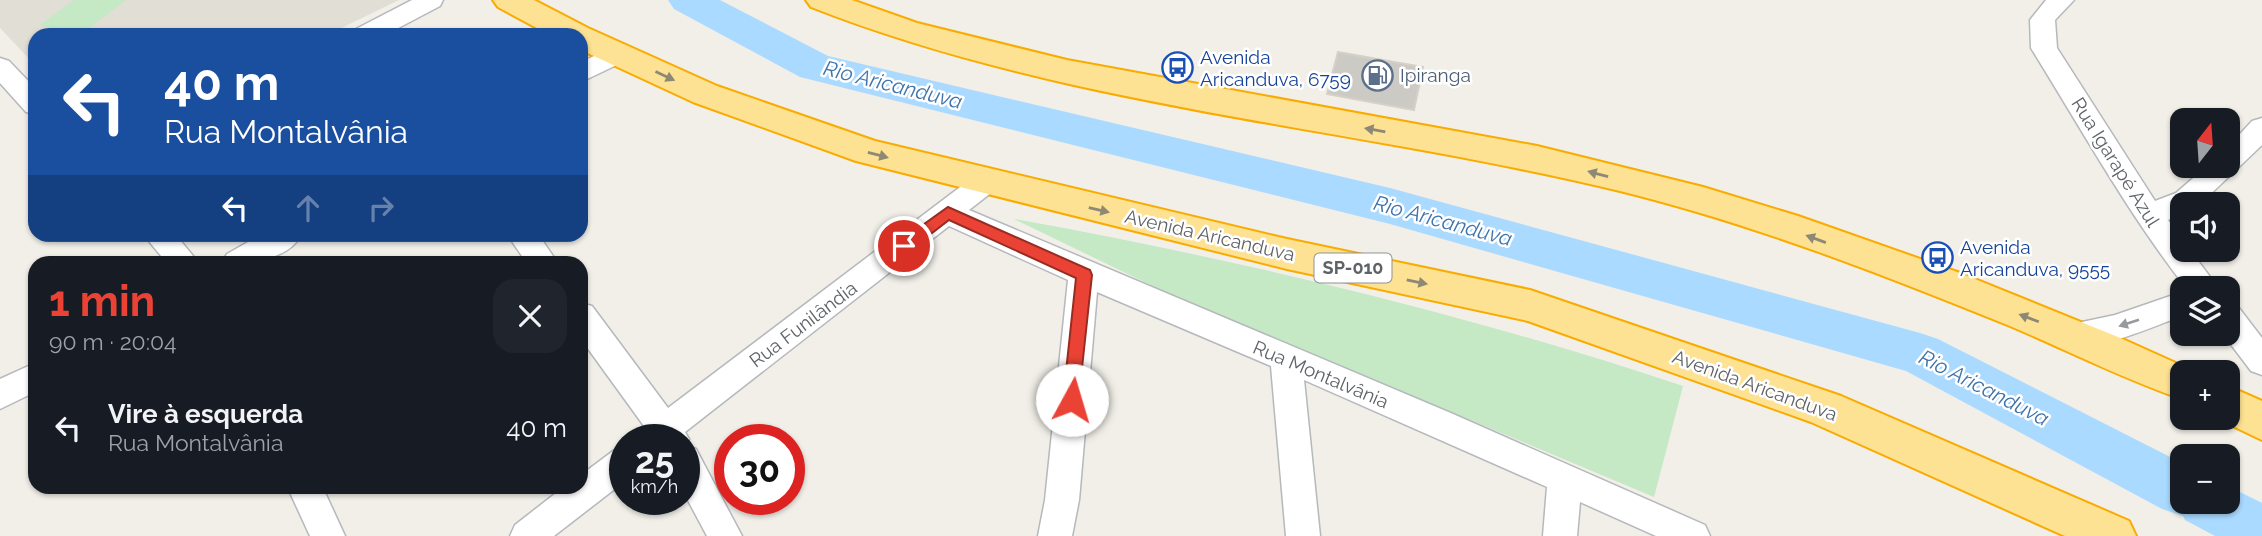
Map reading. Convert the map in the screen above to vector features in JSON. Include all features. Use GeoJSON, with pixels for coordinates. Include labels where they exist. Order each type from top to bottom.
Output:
{"type":"FeatureCollection","features":[{"type":"Feature","properties":{"kind":"highway","name":"Avenida Aricanduva"},"geometry":{"type":"LineString","coordinates":[[509,0],[563,28]]}},
{"type":"Feature","properties":{"kind":"highway"},"geometry":{"type":"LineString","coordinates":[[822,0],[907,32],[1101,78],[1538,159],[1742,212],[2074,335],[2170,377]]}},
{"type":"Feature","properties":{"kind":"highway","name":"Avenida Aricanduva"},"geometry":{"type":"LineString","coordinates":[[588,40],[705,94],[869,152],[1287,254],[1530,306],[1826,409],[2111,535]]}},
{"type":"Feature","properties":{"kind":"highway"},"geometry":{"type":"LineString","coordinates":[[2240,410],[2262,422]]}},
{"type":"Feature","properties":{"kind":"street"},"geometry":{"type":"LineString","coordinates":[[378,28],[431,0]]}},
{"type":"Feature","properties":{"kind":"street","name":"Rua Igarapé Azul"},"geometry":{"type":"LineString","coordinates":[[2062,0],[2042,18],[2040,29],[2044,48],[2148,216],[2194,276]]}},
{"type":"Feature","properties":{"kind":"street"},"geometry":{"type":"LineString","coordinates":[[588,69],[618,54]]}},
{"type":"Feature","properties":{"kind":"street"},"geometry":{"type":"LineString","coordinates":[[0,67],[28,97]]}},
{"type":"Feature","properties":{"kind":"street"},"geometry":{"type":"LineString","coordinates":[[2240,151],[2262,128]]}},
{"type":"Feature","properties":{"kind":"street"},"geometry":{"type":"LineString","coordinates":[[2148,216],[2186,200],[2212,178]]}},
{"type":"Feature","properties":{"kind":"street","name":"Rua Funilândia"},"geometry":{"type":"LineString","coordinates":[[679,424],[986,182]]}},
{"type":"Feature","properties":{"kind":"street","name":"Rua Montalvânia"},"geometry":{"type":"LineString","coordinates":[[948,213],[1084,275],[1441,424],[1693,536]]}},
{"type":"Feature","properties":{"kind":"street"},"geometry":{"type":"LineString","coordinates":[[164,242],[177,256]]}},
{"type":"Feature","properties":{"kind":"street"},"geometry":{"type":"LineString","coordinates":[[248,256],[273,242]]}},
{"type":"Feature","properties":{"kind":"street"},"geometry":{"type":"LineString","coordinates":[[1055,536],[1062,500],[1084,275]]}},
{"type":"Feature","properties":{"kind":"street"},"geometry":{"type":"LineString","coordinates":[[2074,335],[2116,327],[2170,308]]}},
{"type":"Feature","properties":{"kind":"street"},"geometry":{"type":"LineString","coordinates":[[588,325],[656,424]]}},
{"type":"Feature","properties":{"kind":"street"},"geometry":{"type":"LineString","coordinates":[[2240,333],[2262,362]]}},
{"type":"Feature","properties":{"kind":"street"},"geometry":{"type":"LineString","coordinates":[[1286,360],[1303,536]]}},
{"type":"Feature","properties":{"kind":"street"},"geometry":{"type":"LineString","coordinates":[[0,395],[28,380]]}},
{"type":"Feature","properties":{"kind":"street"},"geometry":{"type":"LineString","coordinates":[[588,489],[609,473]]}},
{"type":"Feature","properties":{"kind":"street"},"geometry":{"type":"LineString","coordinates":[[1560,536],[1564,480]]}},
{"type":"Feature","properties":{"kind":"street"},"geometry":{"type":"LineString","coordinates":[[700,490],[724,536]]}},
{"type":"Feature","properties":{"kind":"street"},"geometry":{"type":"LineString","coordinates":[[308,494],[328,536]]}},
{"type":"Feature","properties":{"kind":"street"},"geometry":{"type":"LineString","coordinates":[[527,536],[582,494]]}},
{"type":"Feature","properties":{"kind":"shaded area"},"geometry":{"type":"Polygon","coordinates":[[[0,0],[399,0],[341,28],[28,28],[28,58],[0,28],[0,0]]]}},
{"type":"Feature","properties":{"kind":"green space"},"geometry":{"type":"Polygon","coordinates":[[[74,0],[126,0],[89,28],[52,28],[40,25],[74,0]]]}},
{"type":"Feature","properties":{"kind":"green space"},"geometry":{"type":"Polygon","coordinates":[[[1014,219],[1184,252],[1352,291],[1518,335],[1683,386],[1654,497],[1163,291],[1014,219]]]}},
{"type":"Feature","properties":{"kind":"building","name":"Ipiranga"},"geometry":{"type":"Polygon","coordinates":[[[1338,52],[1423,67],[1414,110],[1327,94],[1338,52]]]}},
{"type":"Feature","properties":{"kind":"waterway","name":"Rio Aricanduva"},"geometry":{"type":"LineString","coordinates":[[688,0],[815,67],[1390,206],[1920,354],[2170,485]]}},
{"type":"Feature","properties":{"kind":"waterway","name":"Rio Aricanduva"},"geometry":{"type":"LineString","coordinates":[[2228,514],[2262,532]]}},
{"type":"Feature","properties":{"kind":"place","name":"Avenida Aricanduva, 6759"},"geometry":{"type":"Point","coordinates":[1177,68]}},
{"type":"Feature","properties":{"kind":"place","name":"Ipiranga"},"geometry":{"type":"Point","coordinates":[1377,75]}},
{"type":"Feature","properties":{"kind":"place","name":"Avenida Aricanduva, 9555"},"geometry":{"type":"Point","coordinates":[1937,258]}},
{"type":"Feature","properties":{"kind":"route"},"geometry":{"type":"LineString","coordinates":[[904,246],[948,213],[1084,275],[1072,400]]}}]}
